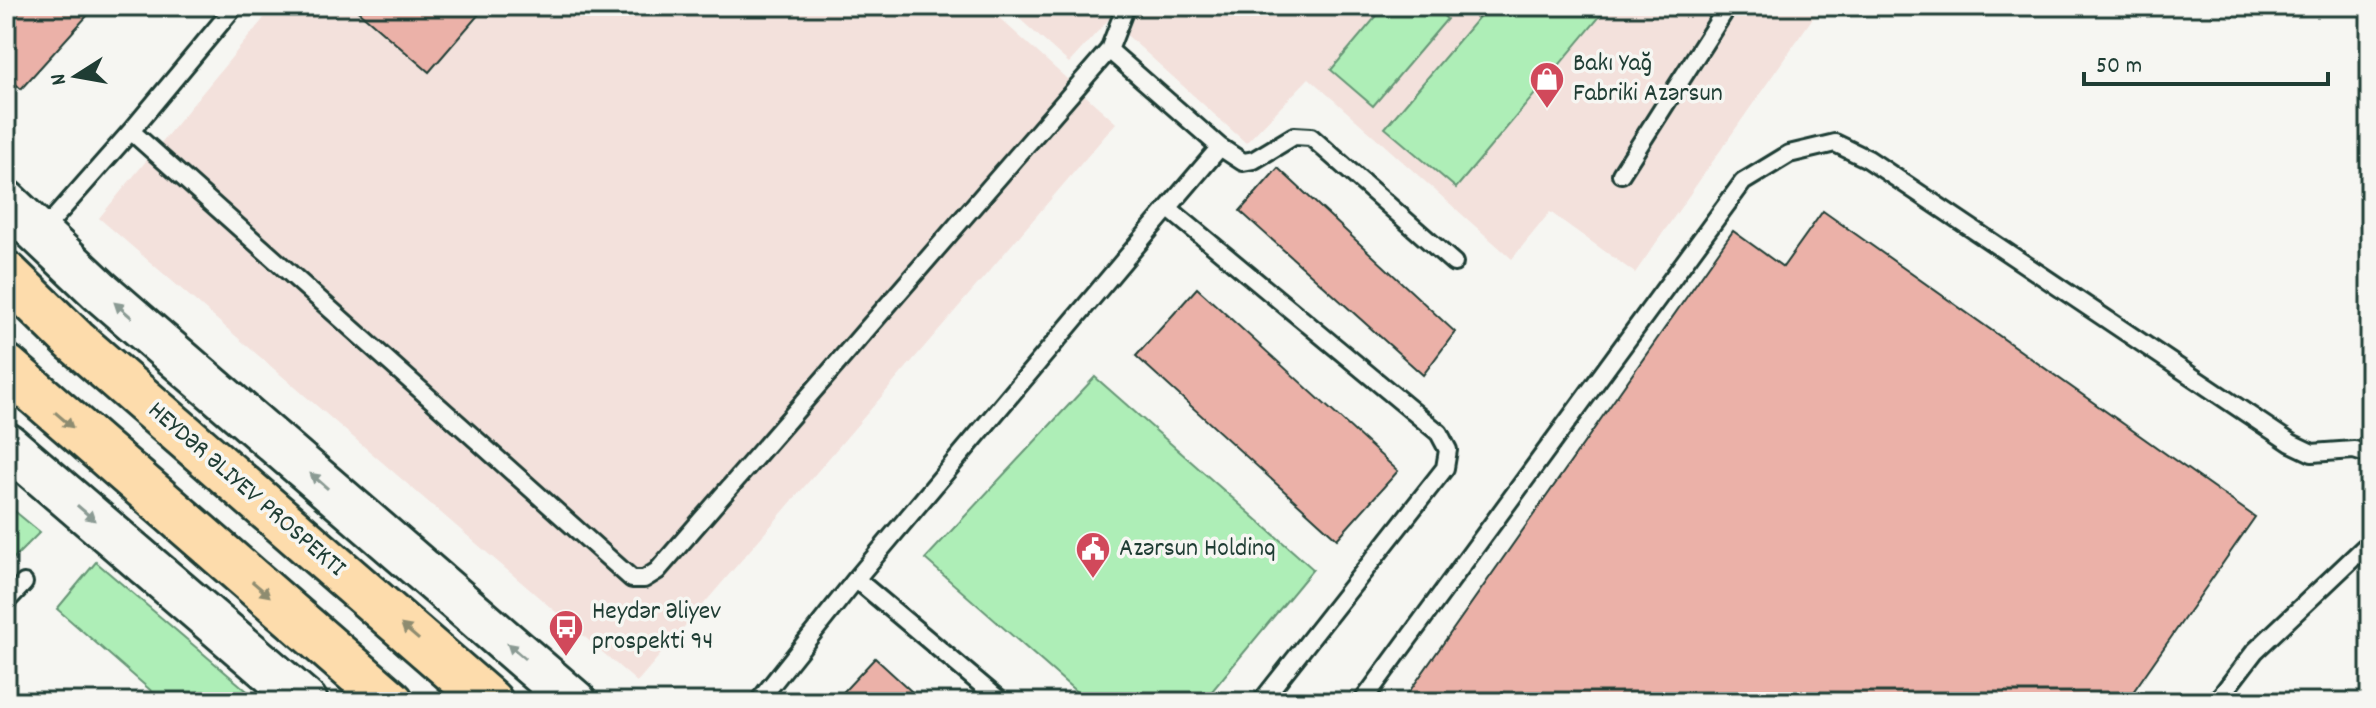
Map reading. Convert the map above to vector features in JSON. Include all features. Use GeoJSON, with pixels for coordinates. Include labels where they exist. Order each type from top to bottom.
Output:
{"type":"FeatureCollection","features":[{"type":"Feature","properties":{"kind":"highway","name":"HEYDƏR ƏLIYEV PROSPEKTI"},"geometry":{"type":"LineString","coordinates":[[6,274],[75,341],[490,702]]}},
{"type":"Feature","properties":{"kind":"highway"},"geometry":{"type":"LineString","coordinates":[[6,367],[391,702]]}},
{"type":"Feature","properties":{"kind":"main road"},"geometry":{"type":"LineString","coordinates":[[6,202],[100,291],[575,702]]}},
{"type":"Feature","properties":{"kind":"main road"},"geometry":{"type":"LineString","coordinates":[[6,444],[306,702]]}},
{"type":"Feature","properties":{"kind":"lane"},"geometry":{"type":"LineString","coordinates":[[40,234],[235,6]]}},
{"type":"Feature","properties":{"kind":"lane"},"geometry":{"type":"LineString","coordinates":[[131,131],[632,579],[644,579],[657,571],[1109,50],[1126,6]]}},
{"type":"Feature","properties":{"kind":"lane"},"geometry":{"type":"LineString","coordinates":[[1621,174],[1728,6]]}},
{"type":"Feature","properties":{"kind":"lane"},"geometry":{"type":"LineString","coordinates":[[1109,50],[1220,147],[1243,162],[1254,160],[1294,136],[1311,137],[1454,263]]}},
{"type":"Feature","properties":{"kind":"lane"},"geometry":{"type":"LineString","coordinates":[[1362,702],[1743,182],[1789,154],[1835,143],[1868,159],[2291,443],[2312,453],[2354,450],[2370,455]]}},
{"type":"Feature","properties":{"kind":"lane"},"geometry":{"type":"LineString","coordinates":[[758,702],[856,579],[1220,147]]}},
{"type":"Feature","properties":{"kind":"lane"},"geometry":{"type":"LineString","coordinates":[[1168,208],[1439,433],[1448,450],[1445,468],[1261,702]]}},
{"type":"Feature","properties":{"kind":"lane"},"geometry":{"type":"LineString","coordinates":[[2216,702],[2255,651],[2370,542]]}},
{"type":"Feature","properties":{"kind":"lane"},"geometry":{"type":"LineString","coordinates":[[856,579],[1002,702]]}},
{"type":"Feature","properties":{"kind":"lane"},"geometry":{"type":"LineString","coordinates":[[6,602],[24,583]]}},
{"type":"Feature","properties":{"kind":"shaded area"},"geometry":{"type":"Polygon","coordinates":[[[274,6],[986,6],[1116,123],[637,682],[99,218],[274,6]]]}},
{"type":"Feature","properties":{"kind":"shaded area","name":"Bakı Yağ Fabriki Azərsun"},"geometry":{"type":"Polygon","coordinates":[[[1005,6],[1821,6],[1635,273],[1550,212],[1512,259],[1309,78],[1246,143],[1109,19],[1069,63],[1005,6]]]}},
{"type":"Feature","properties":{"kind":"green space"},"geometry":{"type":"Polygon","coordinates":[[[1385,6],[1432,6],[1447,19],[1373,106],[1331,70],[1385,6]]]}},
{"type":"Feature","properties":{"kind":"green space"},"geometry":{"type":"Polygon","coordinates":[[[1488,6],[1592,6],[1602,14],[1456,188],[1385,128],[1488,6]]]}},
{"type":"Feature","properties":{"kind":"green space"},"geometry":{"type":"Polygon","coordinates":[[[1095,377],[1313,569],[1203,702],[1088,702],[925,559],[1095,377]]]}},
{"type":"Feature","properties":{"kind":"green space"},"geometry":{"type":"Polygon","coordinates":[[[6,504],[40,532],[6,566],[6,504]]]}},
{"type":"Feature","properties":{"kind":"green space"},"geometry":{"type":"Polygon","coordinates":[[[96,562],[260,702],[164,702],[57,609],[96,562]]]}},
{"type":"Feature","properties":{"kind":"building"},"geometry":{"type":"Polygon","coordinates":[[[6,6],[96,6],[21,89],[6,75],[6,6]]]}},
{"type":"Feature","properties":{"kind":"building"},"geometry":{"type":"Polygon","coordinates":[[[352,6],[486,6],[429,72],[352,6]]]}},
{"type":"Feature","properties":{"kind":"building"},"geometry":{"type":"Polygon","coordinates":[[[1278,168],[1455,332],[1423,375],[1240,211],[1278,168]]]}},
{"type":"Feature","properties":{"kind":"building"},"geometry":{"type":"Polygon","coordinates":[[[1823,211],[2255,517],[2126,702],[1402,702],[1733,231],[1783,267],[1823,211]]]}},
{"type":"Feature","properties":{"kind":"building"},"geometry":{"type":"Polygon","coordinates":[[[1197,288],[1398,471],[1337,539],[1136,356],[1197,288]]]}},
{"type":"Feature","properties":{"kind":"building"},"geometry":{"type":"Polygon","coordinates":[[[875,658],[923,702],[834,702],[875,658]]]}},
{"type":"Feature","properties":{"kind":"place","name":"Bakı Yağ Fabriki Azərsun"},"geometry":{"type":"Point","coordinates":[1547,110]}},
{"type":"Feature","properties":{"kind":"place","name":"Azərsun Holdinq"},"geometry":{"type":"Point","coordinates":[1093,580]}},
{"type":"Feature","properties":{"kind":"place","name":"Heydər Əliyev prospekti 94"},"geometry":{"type":"Point","coordinates":[566,658]}}]}
